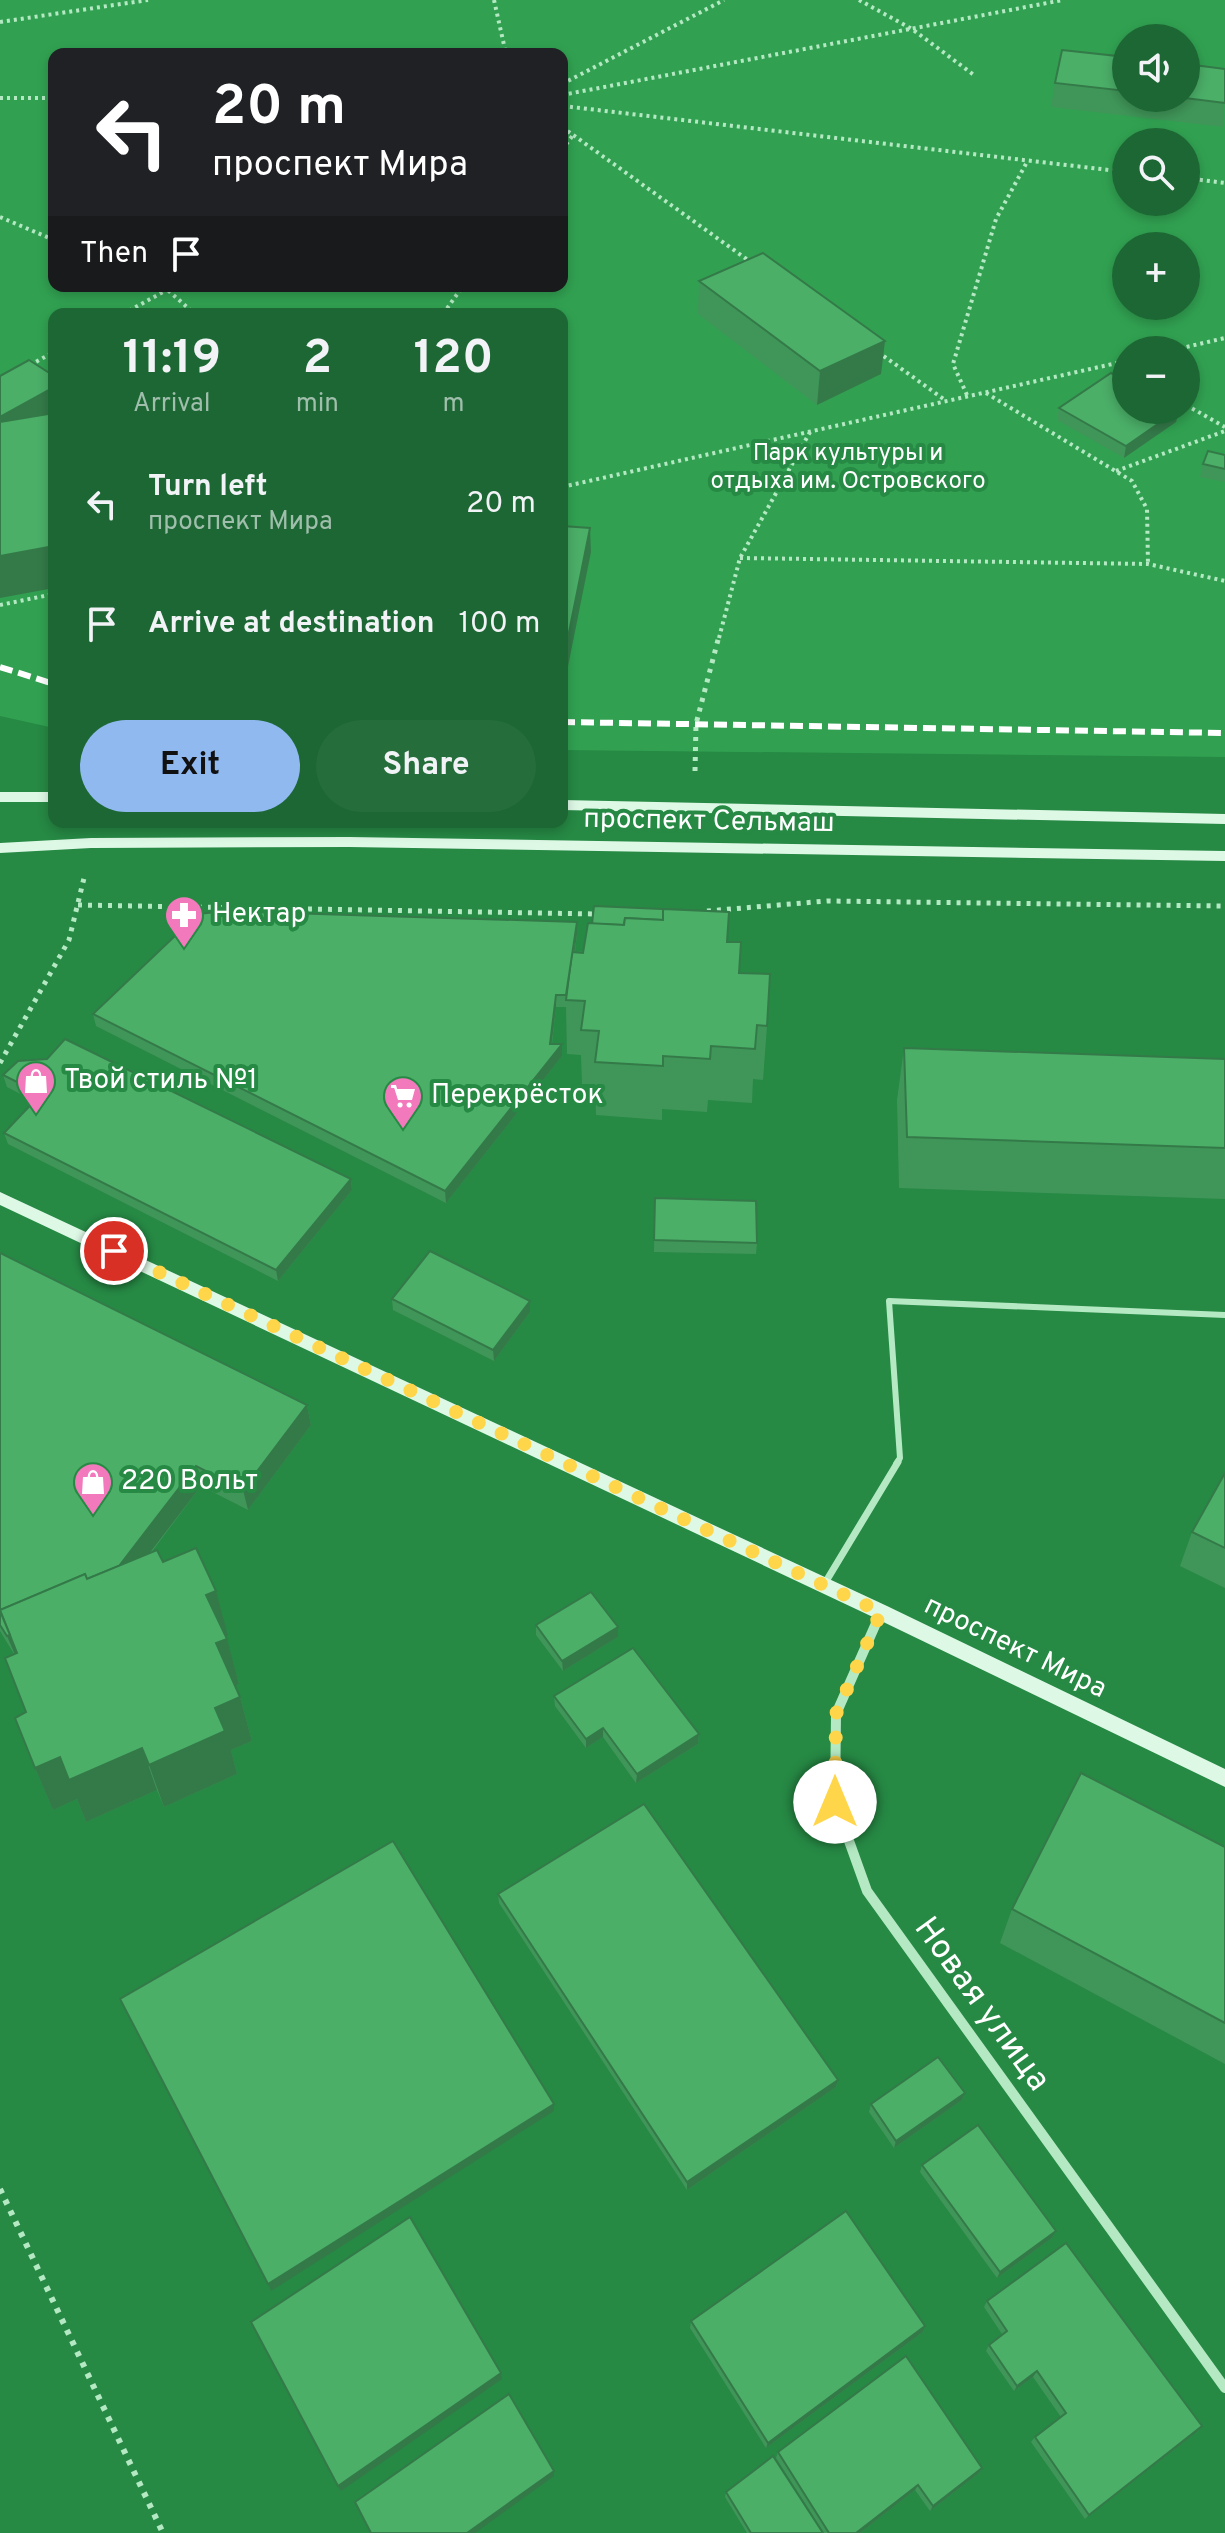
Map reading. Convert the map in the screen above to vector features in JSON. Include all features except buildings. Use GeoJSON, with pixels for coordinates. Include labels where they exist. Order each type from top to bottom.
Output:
{"type":"FeatureCollection","features":[{"type":"Feature","properties":{"kind":"main road"},"geometry":{"type":"LineString","coordinates":[[0,797],[48,797]]}},
{"type":"Feature","properties":{"kind":"main road","name":"проспект Сельмаш"},"geometry":{"type":"LineString","coordinates":[[568,805],[1225,819]]}},
{"type":"Feature","properties":{"kind":"main road","name":"проспект Сельмаш"},"geometry":{"type":"LineString","coordinates":[[0,848],[91,843],[349,842],[1225,856]]}},
{"type":"Feature","properties":{"kind":"main road","name":"проспект Мира"},"geometry":{"type":"LineString","coordinates":[[0,1198],[881,1612],[1225,1778]]}},
{"type":"Feature","properties":{"kind":"street","name":"Новая улица"},"geometry":{"type":"LineString","coordinates":[[881,1612],[836,1714],[835,1802],[867,1891],[1225,2388]]}},
{"type":"Feature","properties":{"kind":"lane"},"geometry":{"type":"LineString","coordinates":[[823,1586],[900,1458],[889,1301],[1225,1315]]}},
{"type":"Feature","properties":{"kind":"path"},"geometry":{"type":"LineString","coordinates":[[0,22],[148,0]]}},
{"type":"Feature","properties":{"kind":"path"},"geometry":{"type":"LineString","coordinates":[[494,0],[505,48]]}},
{"type":"Feature","properties":{"kind":"path"},"geometry":{"type":"LineString","coordinates":[[568,81],[724,0]]}},
{"type":"Feature","properties":{"kind":"path"},"geometry":{"type":"LineString","coordinates":[[859,0],[912,29],[974,75]]}},
{"type":"Feature","properties":{"kind":"path"},"geometry":{"type":"LineString","coordinates":[[568,94],[1063,0]]}},
{"type":"Feature","properties":{"kind":"path"},"geometry":{"type":"LineString","coordinates":[[0,98],[48,98]]}},
{"type":"Feature","properties":{"kind":"path"},"geometry":{"type":"LineString","coordinates":[[568,108],[1112,171]]}},
{"type":"Feature","properties":{"kind":"path"},"geometry":{"type":"LineString","coordinates":[[568,131],[753,263]]}},
{"type":"Feature","properties":{"kind":"path"},"geometry":{"type":"LineString","coordinates":[[568,142],[573,135]]}},
{"type":"Feature","properties":{"kind":"path"},"geometry":{"type":"LineString","coordinates":[[967,396],[953,364],[996,219],[1027,162]]}},
{"type":"Feature","properties":{"kind":"path"},"geometry":{"type":"LineString","coordinates":[[1200,180],[1225,183]]}},
{"type":"Feature","properties":{"kind":"path"},"geometry":{"type":"LineString","coordinates":[[0,217],[48,237]]}},
{"type":"Feature","properties":{"kind":"path"},"geometry":{"type":"LineString","coordinates":[[134,308],[163,292]]}},
{"type":"Feature","properties":{"kind":"path"},"geometry":{"type":"LineString","coordinates":[[176,292],[190,308]]}},
{"type":"Feature","properties":{"kind":"path"},"geometry":{"type":"LineString","coordinates":[[1200,344],[1225,338]]}},
{"type":"Feature","properties":{"kind":"path"},"geometry":{"type":"LineString","coordinates":[[868,345],[946,400]]}},
{"type":"Feature","properties":{"kind":"path"},"geometry":{"type":"LineString","coordinates":[[27,367],[48,355]]}},
{"type":"Feature","properties":{"kind":"path"},"geometry":{"type":"LineString","coordinates":[[568,486],[1112,365]]}},
{"type":"Feature","properties":{"kind":"path"},"geometry":{"type":"LineString","coordinates":[[985,392],[1132,481],[1147,509],[1148,564]]}},
{"type":"Feature","properties":{"kind":"path"},"geometry":{"type":"LineString","coordinates":[[1200,414],[1225,429]]}},
{"type":"Feature","properties":{"kind":"path"},"geometry":{"type":"LineString","coordinates":[[1115,472],[1225,429]]}},
{"type":"Feature","properties":{"kind":"path"},"geometry":{"type":"LineString","coordinates":[[695,771],[696,724],[740,558],[811,431]]}},
{"type":"Feature","properties":{"kind":"path"},"geometry":{"type":"LineString","coordinates":[[740,558],[1148,564],[1225,581]]}},
{"type":"Feature","properties":{"kind":"path"},"geometry":{"type":"LineString","coordinates":[[0,605],[48,595]]}},
{"type":"Feature","properties":{"kind":"path"},"geometry":{"type":"LineString","coordinates":[[701,912],[827,901],[1225,906]]}},
{"type":"Feature","properties":{"kind":"path"},"geometry":{"type":"LineString","coordinates":[[0,1063],[69,940],[78,905],[605,914]]}},
{"type":"Feature","properties":{"kind":"path"},"geometry":{"type":"LineString","coordinates":[[0,2189],[163,2533]]}},
{"type":"Feature","properties":{"kind":"green space","name":"Парк культуры и отдыха им. Островского"},"geometry":{"type":"Polygon","coordinates":[[[0,0],[1225,0],[1225,757],[568,750],[568,308],[48,308],[48,727],[0,716],[0,0]]]}},
{"type":"Feature","properties":{"kind":"railway"},"geometry":{"type":"LineString","coordinates":[[0,667],[48,682]]}},
{"type":"Feature","properties":{"kind":"railway"},"geometry":{"type":"LineString","coordinates":[[568,722],[1225,733]]}},
{"type":"Feature","properties":{"kind":"place","name":"Нектар"},"geometry":{"type":"Point","coordinates":[184,949]}},
{"type":"Feature","properties":{"kind":"place","name":"Твой стиль №1"},"geometry":{"type":"Point","coordinates":[36,1115]}},
{"type":"Feature","properties":{"kind":"place","name":"Перекрёсток"},"geometry":{"type":"Point","coordinates":[403,1130]}},
{"type":"Feature","properties":{"kind":"place","name":"220 Вольт"},"geometry":{"type":"Point","coordinates":[93,1516]}},
{"type":"Feature","properties":{"kind":"route"},"geometry":{"type":"LineString","coordinates":[[114,1251],[881,1612],[836,1714],[835,1802]]}}]}
